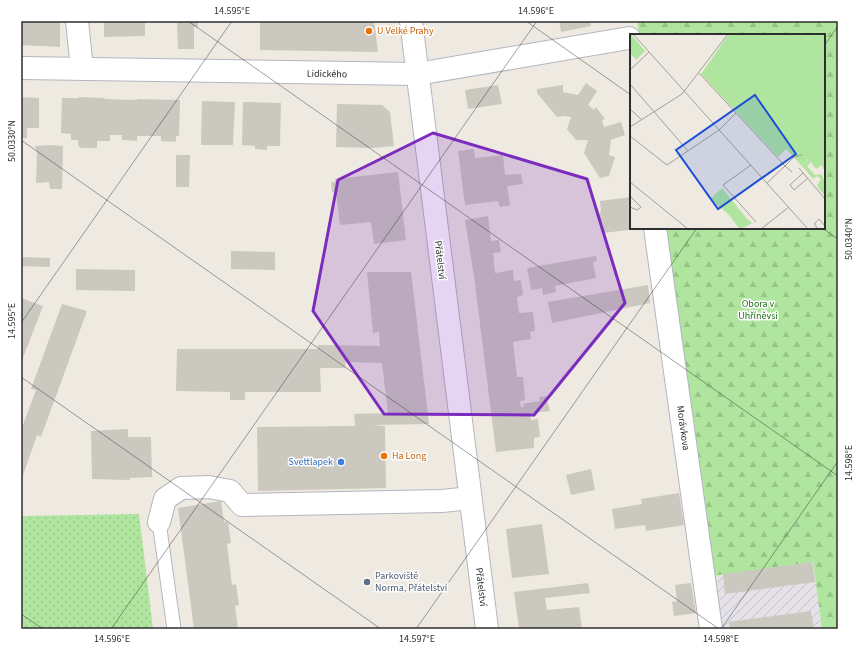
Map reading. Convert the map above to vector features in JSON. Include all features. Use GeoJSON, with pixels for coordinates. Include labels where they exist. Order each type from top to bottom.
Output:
{"type":"FeatureCollection","features":[{"type":"Feature","properties":{"kind":"street"},"geometry":{"type":"LineString","coordinates":[[77,21],[82,69]]}},
{"type":"Feature","properties":{"kind":"street","name":"Přátelství"},"geometry":{"type":"LineString","coordinates":[[411,21],[487,629]]}},
{"type":"Feature","properties":{"kind":"street","name":"Lidického"},"geometry":{"type":"LineString","coordinates":[[21,68],[417,74],[630,37]]}},
{"type":"Feature","properties":{"kind":"street","name":"Morávkova"},"geometry":{"type":"LineString","coordinates":[[655,229],[711,629]]}},
{"type":"Feature","properties":{"kind":"street"},"geometry":{"type":"LineString","coordinates":[[159,522],[165,499],[181,488],[209,487],[230,491],[242,505],[442,501],[470,498]]}},
{"type":"Feature","properties":{"kind":"lane"},"geometry":{"type":"LineString","coordinates":[[159,522],[174,629]]}},
{"type":"Feature","properties":{"kind":"highlighted area"},"geometry":{"type":"Polygon","coordinates":[[[433,133],[587,179],[625,303],[534,415],[384,414],[313,311],[338,180],[433,133]]]}},
{"type":"Feature","properties":{"kind":"shaded area"},"geometry":{"type":"Polygon","coordinates":[[[813,562],[822,629],[723,629],[713,577],[813,562]]]}},
{"type":"Feature","properties":{"kind":"green space","name":"Obora v Uhříněvsi"},"geometry":{"type":"Polygon","coordinates":[[[637,21],[838,21],[838,629],[822,629],[813,562],[713,576],[665,229],[825,229],[825,34],[639,34],[637,21]]]}},
{"type":"Feature","properties":{"kind":"green space"},"geometry":{"type":"Polygon","coordinates":[[[139,514],[153,629],[24,629],[21,617],[21,516],[139,514]]]}},
{"type":"Feature","properties":{"kind":"building"},"geometry":{"type":"Polygon","coordinates":[[[21,21],[60,21],[60,47],[21,45],[21,21]]]}},
{"type":"Feature","properties":{"kind":"building"},"geometry":{"type":"Polygon","coordinates":[[[104,21],[145,21],[145,36],[104,37],[104,21]]]}},
{"type":"Feature","properties":{"kind":"building"},"geometry":{"type":"Polygon","coordinates":[[[177,21],[198,21],[198,27],[194,27],[194,49],[178,49],[177,21]]]}},
{"type":"Feature","properties":{"kind":"building"},"geometry":{"type":"Polygon","coordinates":[[[260,21],[374,21],[378,52],[260,50],[260,21]]]}},
{"type":"Feature","properties":{"kind":"building"},"geometry":{"type":"Polygon","coordinates":[[[559,21],[590,21],[591,26],[561,32],[559,21]]]}},
{"type":"Feature","properties":{"kind":"building"},"geometry":{"type":"Polygon","coordinates":[[[586,83],[597,91],[588,105],[594,110],[596,107],[605,119],[602,120],[604,127],[621,122],[625,135],[611,140],[609,155],[615,157],[609,176],[600,178],[584,153],[588,140],[576,140],[567,129],[571,117],[557,117],[537,93],[537,89],[563,85],[563,92],[578,95],[586,83]]]}},
{"type":"Feature","properties":{"kind":"building"},"geometry":{"type":"Polygon","coordinates":[[[498,85],[502,104],[468,109],[465,90],[498,85]]]}},
{"type":"Feature","properties":{"kind":"building"},"geometry":{"type":"Polygon","coordinates":[[[21,97],[39,98],[39,128],[27,128],[27,138],[21,138],[21,97]]]}},
{"type":"Feature","properties":{"kind":"building"},"geometry":{"type":"Polygon","coordinates":[[[79,97],[137,100],[180,100],[179,136],[176,136],[176,142],[161,141],[161,136],[137,136],[137,141],[122,140],[122,135],[110,135],[110,141],[97,141],[97,148],[81,148],[78,145],[78,140],[71,140],[71,134],[61,133],[62,98],[79,97]]]}},
{"type":"Feature","properties":{"kind":"building"},"geometry":{"type":"Polygon","coordinates":[[[202,101],[235,102],[233,145],[201,145],[202,101]]]}},
{"type":"Feature","properties":{"kind":"building"},"geometry":{"type":"Polygon","coordinates":[[[243,102],[281,103],[280,146],[267,146],[267,150],[255,149],[255,146],[242,145],[243,102]]]}},
{"type":"Feature","properties":{"kind":"building"},"geometry":{"type":"Polygon","coordinates":[[[337,104],[382,105],[390,112],[394,146],[373,148],[336,147],[337,104]]]}},
{"type":"Feature","properties":{"kind":"building"},"geometry":{"type":"Polygon","coordinates":[[[35,146],[63,146],[62,189],[50,189],[49,182],[36,183],[37,152],[35,146]]]}},
{"type":"Feature","properties":{"kind":"building"},"geometry":{"type":"Polygon","coordinates":[[[474,149],[475,158],[503,155],[505,175],[521,174],[523,184],[507,186],[510,205],[500,207],[498,201],[465,205],[458,151],[474,149]]]}},
{"type":"Feature","properties":{"kind":"building"},"geometry":{"type":"Polygon","coordinates":[[[176,155],[190,155],[189,187],[176,187],[176,155]]]}},
{"type":"Feature","properties":{"kind":"building"},"geometry":{"type":"Polygon","coordinates":[[[398,172],[406,240],[374,244],[371,222],[340,225],[336,191],[332,192],[331,182],[335,182],[335,179],[398,172]]]}},
{"type":"Feature","properties":{"kind":"building"},"geometry":{"type":"Polygon","coordinates":[[[630,197],[630,229],[638,229],[603,233],[603,224],[599,220],[598,215],[601,211],[600,201],[630,197]]]}},
{"type":"Feature","properties":{"kind":"building"},"geometry":{"type":"Polygon","coordinates":[[[488,216],[491,241],[499,240],[501,252],[493,253],[495,273],[513,270],[514,281],[521,281],[523,294],[517,297],[519,313],[533,312],[535,331],[530,332],[531,339],[513,342],[517,377],[523,377],[525,400],[520,401],[521,407],[524,407],[523,404],[540,401],[539,397],[546,396],[550,411],[530,413],[531,420],[538,419],[540,437],[534,438],[533,448],[496,452],[474,276],[465,220],[488,216]]]}},
{"type":"Feature","properties":{"kind":"building"},"geometry":{"type":"Polygon","coordinates":[[[231,251],[275,252],[275,270],[231,269],[231,251]]]}},
{"type":"Feature","properties":{"kind":"building"},"geometry":{"type":"Polygon","coordinates":[[[596,256],[597,261],[593,262],[596,278],[555,286],[556,292],[543,295],[542,288],[531,290],[527,268],[596,256]]]}},
{"type":"Feature","properties":{"kind":"building"},"geometry":{"type":"Polygon","coordinates":[[[21,257],[50,258],[50,267],[21,266],[21,257]]]}},
{"type":"Feature","properties":{"kind":"building"},"geometry":{"type":"Polygon","coordinates":[[[76,269],[135,270],[135,291],[76,290],[76,269]]]}},
{"type":"Feature","properties":{"kind":"building"},"geometry":{"type":"Polygon","coordinates":[[[367,272],[411,272],[429,424],[372,425],[385,426],[386,488],[258,491],[257,427],[355,426],[354,414],[388,413],[382,363],[346,362],[345,368],[320,368],[321,392],[245,392],[245,400],[230,400],[230,392],[176,391],[177,349],[318,349],[318,345],[380,346],[379,332],[373,333],[367,272]]]}},
{"type":"Feature","properties":{"kind":"building"},"geometry":{"type":"Polygon","coordinates":[[[648,285],[650,303],[552,323],[548,302],[648,285]]]}},
{"type":"Feature","properties":{"kind":"building"},"geometry":{"type":"Polygon","coordinates":[[[21,298],[43,306],[21,363],[21,298]]]}},
{"type":"Feature","properties":{"kind":"building"},"geometry":{"type":"Polygon","coordinates":[[[62,304],[87,311],[41,437],[37,435],[21,481],[21,430],[36,390],[31,389],[62,304]]]}},
{"type":"Feature","properties":{"kind":"building"},"geometry":{"type":"Polygon","coordinates":[[[128,429],[128,437],[151,437],[152,477],[130,478],[130,480],[92,479],[91,431],[128,429]]]}},
{"type":"Feature","properties":{"kind":"building"},"geometry":{"type":"Polygon","coordinates":[[[591,469],[595,490],[571,495],[566,475],[591,469]]]}},
{"type":"Feature","properties":{"kind":"building"},"geometry":{"type":"Polygon","coordinates":[[[679,493],[684,525],[646,531],[645,525],[615,529],[612,509],[642,504],[641,499],[679,493]]]}},
{"type":"Feature","properties":{"kind":"building"},"geometry":{"type":"Polygon","coordinates":[[[221,501],[224,522],[228,522],[231,543],[227,544],[232,585],[236,584],[239,605],[235,606],[238,629],[194,629],[178,508],[221,501]]]}},
{"type":"Feature","properties":{"kind":"building"},"geometry":{"type":"Polygon","coordinates":[[[542,524],[549,574],[512,578],[506,529],[542,524]]]}},
{"type":"Feature","properties":{"kind":"building"},"geometry":{"type":"Polygon","coordinates":[[[812,562],[815,582],[725,594],[723,574],[812,562]]]}},
{"type":"Feature","properties":{"kind":"building"},"geometry":{"type":"Polygon","coordinates":[[[588,583],[590,593],[545,598],[547,610],[579,607],[582,629],[519,629],[514,592],[588,583]]]}},
{"type":"Feature","properties":{"kind":"building"},"geometry":{"type":"Polygon","coordinates":[[[691,583],[696,613],[674,616],[672,602],[677,601],[675,585],[691,583]]]}},
{"type":"Feature","properties":{"kind":"building"},"geometry":{"type":"Polygon","coordinates":[[[811,611],[814,629],[730,629],[729,622],[811,611]]]}},
{"type":"Feature","properties":{"kind":"place","name":"U Velké Prahy"},"geometry":{"type":"Point","coordinates":[369,31]}},
{"type":"Feature","properties":{"kind":"place","name":"Ha Long"},"geometry":{"type":"Point","coordinates":[384,456]}},
{"type":"Feature","properties":{"kind":"place","name":"Svettlapek"},"geometry":{"type":"Point","coordinates":[341,462]}},
{"type":"Feature","properties":{"kind":"place","name":"Parkoviště Norma, Přátelství"},"geometry":{"type":"Point","coordinates":[367,582]}}]}
